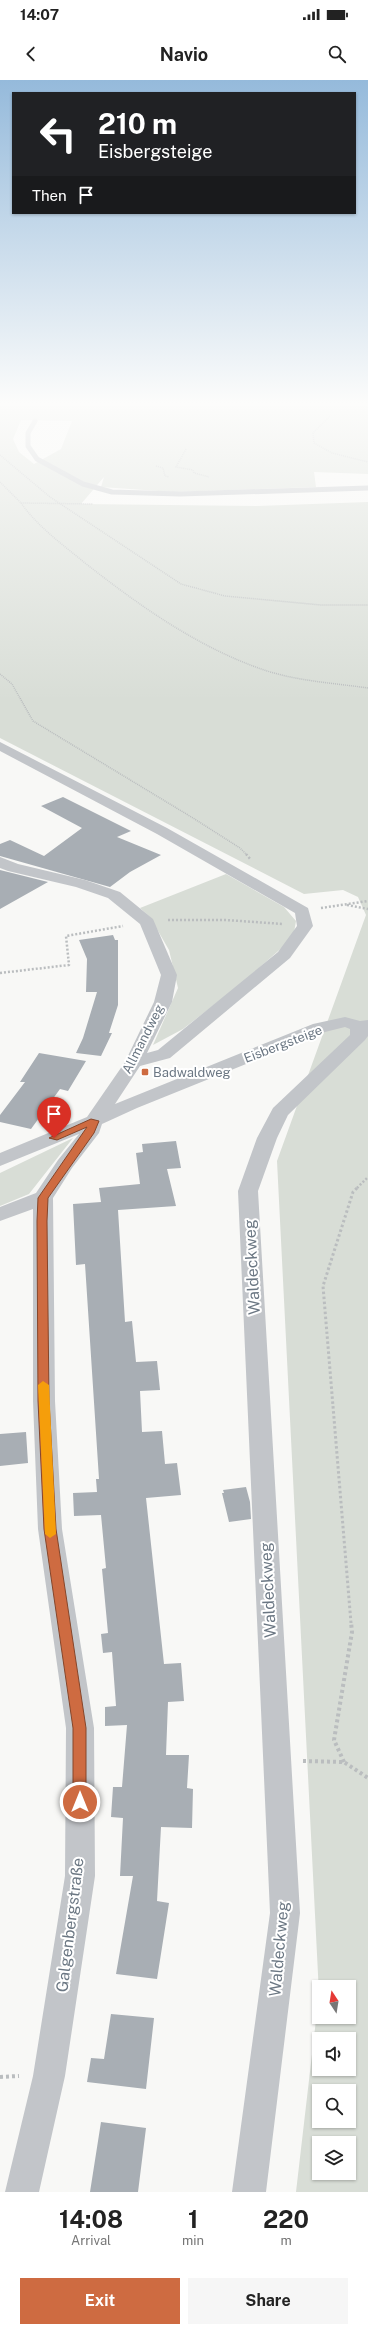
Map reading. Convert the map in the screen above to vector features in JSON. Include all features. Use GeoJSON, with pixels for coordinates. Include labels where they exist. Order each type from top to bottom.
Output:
{"type":"FeatureCollection","features":[{"type":"Feature","properties":{"kind":"street"},"geometry":{"type":"LineString","coordinates":[[0,746],[162,831],[304,918],[284,955],[164,1054],[134,1062]]}},
{"type":"Feature","properties":{"kind":"street","name":"Allmandweg"},"geometry":{"type":"LineString","coordinates":[[0,862],[13,868],[80,883],[114,895],[147,922],[169,975],[163,1002],[134,1062],[94,1121]]}},
{"type":"Feature","properties":{"kind":"street","name":"Eisbergsteige"},"geometry":{"type":"LineString","coordinates":[[0,1160],[94,1121],[130,1104],[319,1028],[345,1022],[363,1026]]}},
{"type":"Feature","properties":{"kind":"street","name":"Waldeckweg"},"geometry":{"type":"LineString","coordinates":[[249,2192],[285,1913],[276,1761],[248,1191],[267,1138],[280,1112],[359,1036],[363,1026]]}},
{"type":"Feature","properties":{"kind":"street"},"geometry":{"type":"LineString","coordinates":[[0,1214],[43,1198],[90,1133],[94,1121]]}},
{"type":"Feature","properties":{"kind":"street","name":"Galgenbergstraße"},"geometry":{"type":"LineString","coordinates":[[22,2192],[49,2076],[80,1876],[80,1728],[50,1529],[44,1401],[43,1198]]}},
{"type":"Feature","properties":{"kind":"path"},"geometry":{"type":"LineString","coordinates":[[21,504],[28,514],[46,531],[111,584],[206,646],[264,670],[310,680],[368,688]]}},
{"type":"Feature","properties":{"kind":"path"},"geometry":{"type":"LineString","coordinates":[[60,504],[181,584],[200,591],[232,597],[321,605],[368,605]]}},
{"type":"Feature","properties":{"kind":"path"},"geometry":{"type":"LineString","coordinates":[[0,674],[12,684],[33,720],[240,848],[255,864]]}},
{"type":"Feature","properties":{"kind":"path"},"geometry":{"type":"LineString","coordinates":[[0,973],[69,965],[66,936],[147,922],[304,918],[345,904],[368,901]]}},
{"type":"Feature","properties":{"kind":"path"},"geometry":{"type":"LineString","coordinates":[[345,904],[368,909]]}},
{"type":"Feature","properties":{"kind":"path"},"geometry":{"type":"LineString","coordinates":[[368,1177],[353,1192],[323,1286],[352,1632],[334,1740],[344,1762],[368,1778]]}},
{"type":"Feature","properties":{"kind":"path"},"geometry":{"type":"LineString","coordinates":[[276,1761],[344,1762]]}},
{"type":"Feature","properties":{"kind":"shaded area"},"geometry":{"type":"Polygon","coordinates":[[[0,504],[257,506],[368,504],[368,2192],[296,2192],[312,2054],[312,2076],[356,2076],[356,2032],[315,2032],[316,2024],[356,2024],[356,1980],[318,1980],[277,1161],[366,915],[358,897],[343,890],[304,894],[0,738],[0,504]]]}},
{"type":"Feature","properties":{"kind":"shaded area"},"geometry":{"type":"Polygon","coordinates":[[[226,874],[284,907],[296,921],[293,938],[237,987],[183,1029],[153,1045],[178,988],[169,950],[150,917],[140,908],[226,874]]]}},
{"type":"Feature","properties":{"kind":"shaded area"},"geometry":{"type":"Polygon","coordinates":[[[73,1138],[29,1194],[0,1206],[0,1173],[73,1138]]]}},
{"type":"Feature","properties":{"kind":"building"},"geometry":{"type":"Polygon","coordinates":[[[63,797],[131,831],[117,837],[161,855],[130,872],[110,887],[0,856],[0,844],[10,840],[44,856],[82,828],[41,806],[63,797]]]}},
{"type":"Feature","properties":{"kind":"building"},"geometry":{"type":"Polygon","coordinates":[[[0,870],[48,882],[0,909],[0,870]]]}},
{"type":"Feature","properties":{"kind":"building"},"geometry":{"type":"Polygon","coordinates":[[[113,935],[115,940],[118,940],[118,1005],[109,1033],[112,1033],[101,1056],[76,1053],[83,1038],[97,992],[86,992],[87,959],[79,940],[113,935]]]}},
{"type":"Feature","properties":{"kind":"building"},"geometry":{"type":"Polygon","coordinates":[[[39,1053],[86,1061],[68,1091],[60,1089],[31,1129],[0,1122],[0,1115],[25,1082],[20,1082],[39,1053]]]}},
{"type":"Feature","properties":{"kind":"building"},"geometry":{"type":"Polygon","coordinates":[[[176,1141],[181,1168],[167,1169],[176,1206],[118,1210],[125,1322],[132,1321],[136,1362],[157,1361],[160,1390],[140,1391],[142,1432],[162,1431],[165,1464],[177,1463],[181,1495],[146,1498],[164,1664],[181,1663],[184,1701],[168,1702],[166,1755],[189,1755],[187,1788],[193,1789],[192,1828],[161,1827],[157,1901],[169,1903],[157,1979],[116,1974],[133,1876],[120,1876],[123,1818],[111,1817],[113,1787],[122,1787],[127,1725],[105,1726],[105,1707],[116,1706],[112,1652],[103,1653],[101,1634],[108,1633],[102,1569],[106,1568],[101,1515],[74,1516],[73,1493],[97,1492],[96,1479],[99,1479],[85,1264],[76,1265],[73,1204],[101,1202],[99,1188],[140,1184],[136,1153],[143,1152],[142,1144],[176,1141]]]}},
{"type":"Feature","properties":{"kind":"building"},"geometry":{"type":"Polygon","coordinates":[[[26,1432],[28,1463],[0,1466],[0,1434],[26,1432]]]}},
{"type":"Feature","properties":{"kind":"building"},"geometry":{"type":"Polygon","coordinates":[[[246,1487],[250,1502],[251,1519],[229,1522],[222,1493],[224,1493],[223,1490],[246,1487]]]}},
{"type":"Feature","properties":{"kind":"building"},"geometry":{"type":"Polygon","coordinates":[[[111,2014],[154,2018],[146,2089],[87,2082],[91,2058],[104,2059],[111,2014]]]}},
{"type":"Feature","properties":{"kind":"building"},"geometry":{"type":"Polygon","coordinates":[[[101,2122],[146,2128],[138,2192],[90,2192],[101,2122]]]}},
{"type":"Feature","properties":{"kind":"slow traffic"},"geometry":{"type":"LineString","coordinates":[[43,1385],[50,1534]]}},
{"type":"Feature","properties":{"kind":"place","name":"Badwaldweg"},"geometry":{"type":"Point","coordinates":[145,1072]}},
{"type":"Feature","properties":{"kind":"route"},"geometry":{"type":"LineString","coordinates":[[54,1138],[94,1121],[90,1133],[65,1164],[43,1198],[42,1221],[44,1401],[50,1529],[80,1728],[80,1802]]}}]}
